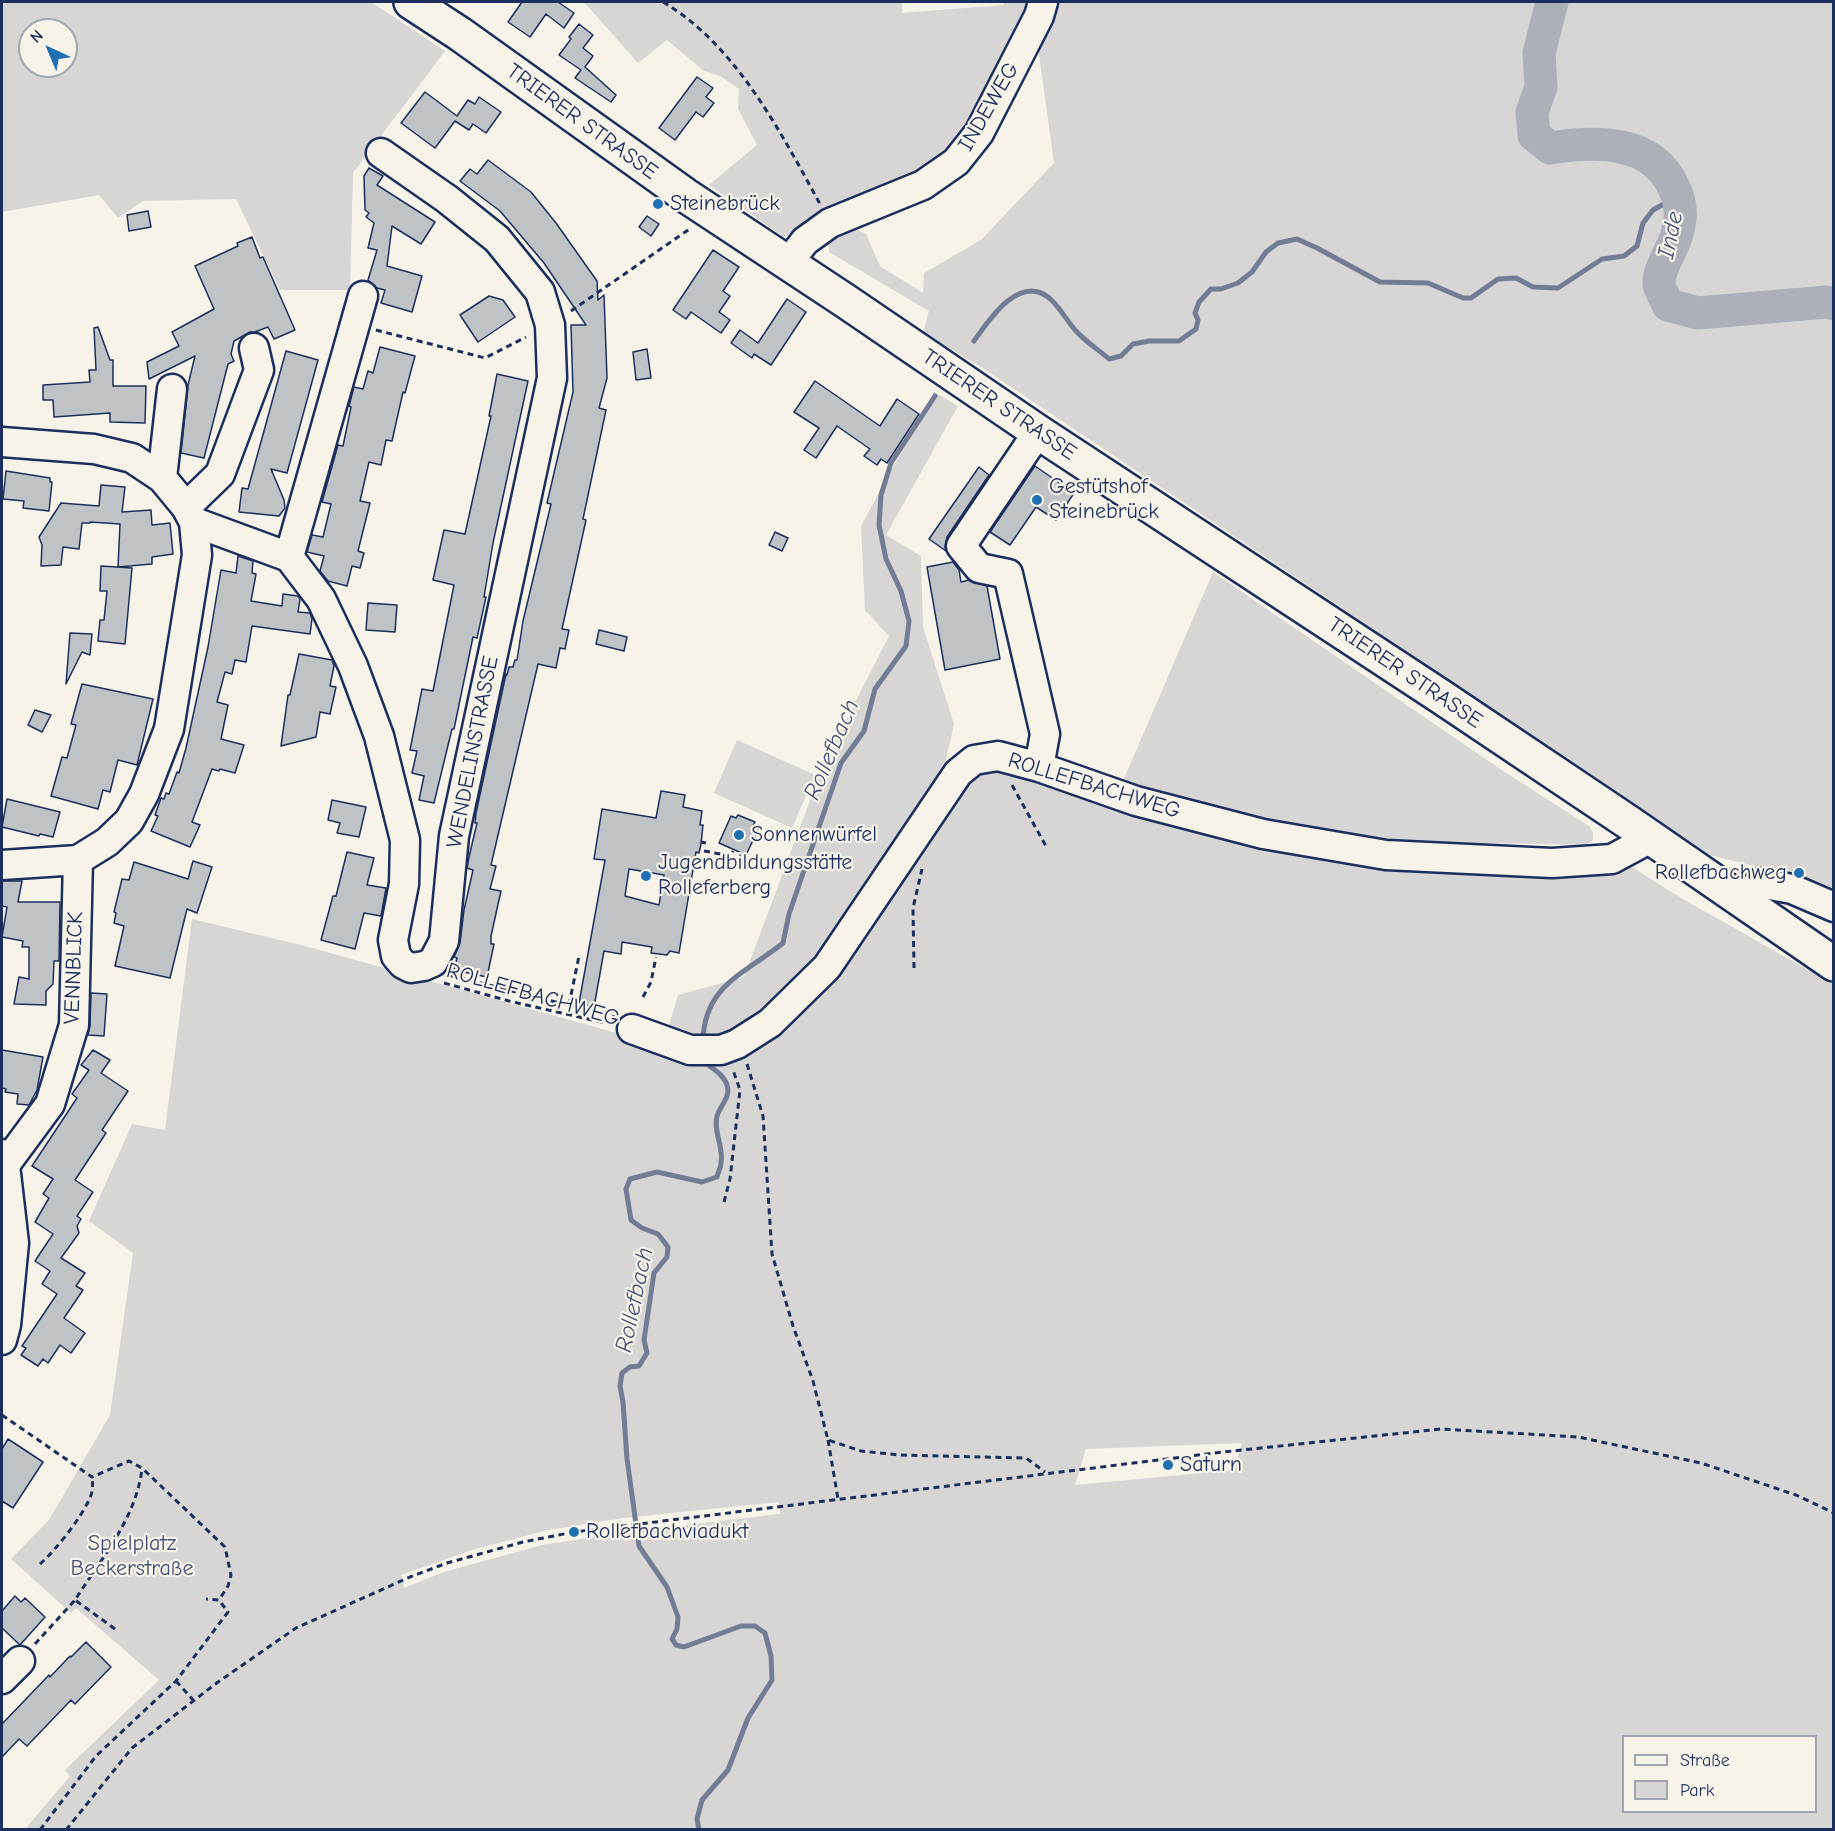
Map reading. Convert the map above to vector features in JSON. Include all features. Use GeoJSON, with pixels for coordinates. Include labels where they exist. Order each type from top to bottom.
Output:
{"type":"FeatureCollection","features":[{"type":"Feature","properties":{"kind":"main road","name":"TRIERER STRASSE"},"geometry":{"type":"LineString","coordinates":[[411,2],[707,210],[788,262],[1038,432],[1440,696],[1833,964]]}},
{"type":"Feature","properties":{"kind":"street","name":"INDEWEG"},"geometry":{"type":"LineString","coordinates":[[788,262],[805,242],[831,223],[923,185],[956,162],[979,133],[1039,16],[1043,2]]}},
{"type":"Feature","properties":{"kind":"street","name":"WENDELINSTRASSE"},"geometry":{"type":"LineString","coordinates":[[381,153],[447,199],[497,238],[540,292],[550,325],[552,378],[454,837],[444,941],[428,964]]}},
{"type":"Feature","properties":{"kind":"street"},"geometry":{"type":"LineString","coordinates":[[289,557],[363,296]]}},
{"type":"Feature","properties":{"kind":"street"},"geometry":{"type":"LineString","coordinates":[[190,515],[220,474],[260,370],[254,348]]}},
{"type":"Feature","properties":{"kind":"street"},"geometry":{"type":"LineString","coordinates":[[162,478],[172,389]]}},
{"type":"Feature","properties":{"kind":"street"},"geometry":{"type":"LineString","coordinates":[[1038,432],[961,546],[979,568],[1008,574],[1045,734],[1039,766]]}},
{"type":"Feature","properties":{"kind":"street"},"geometry":{"type":"LineString","coordinates":[[2,442],[94,448],[132,458],[162,478],[190,515],[198,555],[169,729],[144,794],[129,820],[107,842],[78,861],[2,865]]}},
{"type":"Feature","properties":{"kind":"street"},"geometry":{"type":"LineString","coordinates":[[190,515],[289,557],[321,599],[353,666],[379,736],[405,840],[404,884],[393,940],[396,956],[403,964],[411,968],[428,964]]}},
{"type":"Feature","properties":{"kind":"street","name":"ROLLEFBACHWEG"},"geometry":{"type":"LineString","coordinates":[[632,1029],[690,1050],[728,1048],[770,1023],[827,967],[958,773],[974,760],[998,756],[1039,766],[1136,801],[1263,834],[1386,855],[1552,863],[1612,859],[1651,838]]}},
{"type":"Feature","properties":{"kind":"street","name":"VENNBLICK"},"geometry":{"type":"LineString","coordinates":[[3,1159],[50,1104],[74,1025],[78,861]]}},
{"type":"Feature","properties":{"kind":"street"},"geometry":{"type":"LineString","coordinates":[[1742,902],[1760,883],[1792,890],[1833,907]]}},
{"type":"Feature","properties":{"kind":"street"},"geometry":{"type":"LineString","coordinates":[[2,1340],[6,1325],[14,1243],[3,1159]]}},
{"type":"Feature","properties":{"kind":"path"},"geometry":{"type":"LineString","coordinates":[[663,2],[675,9],[719,48],[772,117],[831,223]]}},
{"type":"Feature","properties":{"kind":"path"},"geometry":{"type":"LineString","coordinates":[[354,324],[485,358],[550,325],[690,229],[707,210]]}},
{"type":"Feature","properties":{"kind":"path"},"geometry":{"type":"LineString","coordinates":[[998,756],[1047,848]]}},
{"type":"Feature","properties":{"kind":"path"},"geometry":{"type":"LineString","coordinates":[[701,842],[706,843]]}},
{"type":"Feature","properties":{"kind":"path"},"geometry":{"type":"LineString","coordinates":[[704,851],[731,856],[733,851]]}},
{"type":"Feature","properties":{"kind":"path"},"geometry":{"type":"LineString","coordinates":[[914,968],[913,908],[922,867]]}},
{"type":"Feature","properties":{"kind":"path"},"geometry":{"type":"LineString","coordinates":[[569,1005],[579,956]]}},
{"type":"Feature","properties":{"kind":"path"},"geometry":{"type":"LineString","coordinates":[[643,997],[651,982],[656,957]]}},
{"type":"Feature","properties":{"kind":"path","name":"ROLLEFBACHWEG"},"geometry":{"type":"LineString","coordinates":[[428,964],[441,973],[626,1020],[632,1029]]}},
{"type":"Feature","properties":{"kind":"path","name":"ROLLEFBACHWEG"},"geometry":{"type":"LineString","coordinates":[[428,964],[429,974],[439,981],[466,990],[632,1029]]}},
{"type":"Feature","properties":{"kind":"path"},"geometry":{"type":"LineString","coordinates":[[724,1202],[730,1179],[740,1090],[728,1048]]}},
{"type":"Feature","properties":{"kind":"path"},"geometry":{"type":"LineString","coordinates":[[728,1048],[746,1058],[763,1116],[772,1254],[793,1326],[813,1381],[828,1440],[838,1499]]}},
{"type":"Feature","properties":{"kind":"path"},"geometry":{"type":"LineString","coordinates":[[2,1414],[92,1477],[93,1487],[89,1500],[60,1543],[40,1564]]}},
{"type":"Feature","properties":{"kind":"path"},"geometry":{"type":"LineString","coordinates":[[66,1830],[132,1748],[218,1682],[296,1628],[447,1563],[523,1542],[574,1532],[1047,1473],[1441,1429],[1578,1437],[1701,1462],[1796,1496],[1833,1514]]}},
{"type":"Feature","properties":{"kind":"path"},"geometry":{"type":"LineString","coordinates":[[828,1440],[861,1451],[900,1455],[1026,1458],[1047,1473]]}},
{"type":"Feature","properties":{"kind":"path"},"geometry":{"type":"LineString","coordinates":[[92,1477],[129,1461],[142,1467],[225,1547],[231,1575],[228,1586],[219,1600]]}},
{"type":"Feature","properties":{"kind":"path"},"geometry":{"type":"LineString","coordinates":[[11,1670],[75,1600],[128,1516],[141,1482],[142,1467]]}},
{"type":"Feature","properties":{"kind":"path"},"geometry":{"type":"LineString","coordinates":[[40,1830],[96,1756],[176,1681],[228,1612],[219,1600],[206,1599]]}},
{"type":"Feature","properties":{"kind":"path"},"geometry":{"type":"LineString","coordinates":[[75,1600],[115,1629]]}},
{"type":"Feature","properties":{"kind":"path"},"geometry":{"type":"LineString","coordinates":[[176,1681],[194,1701]]}},
{"type":"Feature","properties":{"kind":"green space"},"geometry":{"type":"Polygon","coordinates":[[[2,2],[371,2],[445,51],[353,173],[350,290],[280,290],[236,199],[143,201],[118,218],[99,195],[2,212],[2,2]]]}},
{"type":"Feature","properties":{"kind":"green space"},"geometry":{"type":"Polygon","coordinates":[[[584,2],[902,2],[902,13],[1003,5],[1005,2],[1035,2],[968,124],[945,151],[905,182],[784,237],[709,185],[757,145],[738,109],[739,89],[720,76],[704,71],[667,40],[638,63],[584,2]]]}},
{"type":"Feature","properties":{"kind":"green space"},"geometry":{"type":"Polygon","coordinates":[[[1057,2],[1833,2],[1833,889],[1702,853],[1505,717],[978,365],[923,333],[929,311],[829,252],[828,232],[845,224],[866,234],[880,266],[923,293],[924,273],[981,240],[1054,163],[1038,47],[1057,2]]]}},
{"type":"Feature","properties":{"kind":"green space","name":"Spielplatz Beckerstraße"},"geometry":{"type":"Polygon","coordinates":[[[934,392],[958,406],[886,535],[921,556],[923,627],[954,724],[942,778],[1013,770],[1288,845],[1629,865],[1681,898],[1833,984],[1833,1829],[25,1829],[70,1776],[65,1770],[159,1680],[76,1608],[71,1613],[11,1559],[49,1520],[110,1415],[133,1253],[89,1221],[132,1124],[165,1130],[192,919],[305,946],[663,1046],[678,995],[744,977],[824,763],[889,636],[865,610],[861,526],[934,392]],[[1242,1443],[1086,1449],[1075,1485],[1234,1470],[1242,1443]],[[779,1502],[624,1518],[548,1530],[472,1550],[401,1575],[404,1588],[444,1572],[542,1545],[627,1532],[780,1514],[779,1502]]]}},
{"type":"Feature","properties":{"kind":"green space"},"geometry":{"type":"Polygon","coordinates":[[[1213,572],[1503,771],[1589,826],[1593,832],[1593,840],[1586,845],[1344,840],[1285,831],[1202,803],[1120,788],[1213,572]]]}},
{"type":"Feature","properties":{"kind":"green space"},"geometry":{"type":"Polygon","coordinates":[[[737,740],[815,775],[792,828],[714,793],[737,740]]]}},
{"type":"Feature","properties":{"kind":"building"},"geometry":{"type":"Polygon","coordinates":[[[522,2],[558,2],[574,13],[564,28],[546,14],[530,37],[508,22],[522,2]]]}},
{"type":"Feature","properties":{"kind":"building"},"geometry":{"type":"Polygon","coordinates":[[[579,24],[593,35],[583,48],[593,56],[585,67],[616,95],[611,102],[575,78],[581,70],[559,55],[579,24]]]}},
{"type":"Feature","properties":{"kind":"building"},"geometry":{"type":"Polygon","coordinates":[[[697,77],[713,88],[706,97],[714,103],[703,117],[696,112],[675,140],[659,128],[697,77]]]}},
{"type":"Feature","properties":{"kind":"building"},"geometry":{"type":"Polygon","coordinates":[[[425,92],[457,116],[468,100],[475,104],[479,97],[501,112],[486,133],[473,124],[469,130],[455,121],[435,148],[401,123],[425,92]]]}},
{"type":"Feature","properties":{"kind":"building"},"geometry":{"type":"Polygon","coordinates":[[[488,160],[531,192],[597,281],[598,300],[604,295],[607,378],[599,408],[606,410],[583,519],[586,520],[562,629],[569,630],[565,649],[560,648],[556,668],[538,664],[491,865],[496,866],[490,889],[501,891],[491,936],[491,944],[494,944],[487,977],[454,970],[457,958],[454,957],[460,943],[464,910],[473,870],[467,868],[477,823],[475,823],[476,813],[506,674],[509,667],[513,667],[517,660],[523,621],[551,504],[547,503],[573,392],[571,325],[586,325],[544,263],[500,211],[460,181],[470,169],[477,174],[488,160]]]}},
{"type":"Feature","properties":{"kind":"building"},"geometry":{"type":"Polygon","coordinates":[[[369,168],[383,176],[377,185],[435,222],[421,244],[392,226],[387,266],[422,276],[412,312],[381,303],[385,290],[377,288],[368,280],[377,250],[368,248],[374,223],[366,217],[369,213],[365,210],[364,176],[369,168]]]}},
{"type":"Feature","properties":{"kind":"building"},"geometry":{"type":"Polygon","coordinates":[[[148,211],[151,227],[129,231],[127,215],[148,211]]]}},
{"type":"Feature","properties":{"kind":"building"},"geometry":{"type":"Polygon","coordinates":[[[647,216],[659,224],[651,236],[639,227],[647,216]]]}},
{"type":"Feature","properties":{"kind":"building"},"geometry":{"type":"Polygon","coordinates":[[[252,237],[295,330],[274,339],[268,327],[250,332],[234,341],[231,354],[234,361],[228,364],[204,458],[181,453],[188,385],[195,356],[149,379],[147,362],[179,346],[172,332],[214,309],[195,266],[252,237]]]}},
{"type":"Feature","properties":{"kind":"building"},"geometry":{"type":"Polygon","coordinates":[[[713,250],[739,267],[723,291],[730,296],[719,312],[730,320],[721,333],[691,312],[686,319],[673,310],[713,250]]]}},
{"type":"Feature","properties":{"kind":"building"},"geometry":{"type":"Polygon","coordinates":[[[489,296],[503,300],[515,317],[478,342],[460,315],[489,296]]]}},
{"type":"Feature","properties":{"kind":"building"},"geometry":{"type":"Polygon","coordinates":[[[787,299],[806,312],[771,365],[754,354],[752,358],[731,343],[740,330],[758,343],[787,299]]]}},
{"type":"Feature","properties":{"kind":"building"},"geometry":{"type":"Polygon","coordinates":[[[98,327],[110,360],[113,360],[113,386],[146,386],[145,423],[110,422],[110,413],[54,417],[53,400],[43,400],[43,385],[90,382],[89,370],[96,370],[94,328],[98,327]]]}},
{"type":"Feature","properties":{"kind":"building"},"geometry":{"type":"Polygon","coordinates":[[[380,347],[415,356],[405,393],[403,392],[392,441],[386,440],[381,465],[369,462],[360,501],[370,503],[358,551],[364,553],[360,568],[352,566],[347,586],[328,581],[320,571],[324,556],[307,552],[312,535],[323,537],[331,504],[322,502],[338,445],[343,446],[354,387],[363,389],[368,371],[373,373],[380,347]]]}},
{"type":"Feature","properties":{"kind":"building"},"geometry":{"type":"Polygon","coordinates":[[[647,349],[651,378],[636,380],[633,352],[647,349]]]}},
{"type":"Feature","properties":{"kind":"building"},"geometry":{"type":"Polygon","coordinates":[[[286,351],[318,360],[287,473],[271,469],[285,508],[279,516],[239,512],[242,488],[248,489],[286,351]]]}},
{"type":"Feature","properties":{"kind":"building"},"geometry":{"type":"Polygon","coordinates":[[[497,374],[528,381],[493,543],[484,597],[486,597],[477,638],[473,637],[454,729],[452,729],[434,803],[419,800],[424,776],[412,773],[417,751],[410,750],[422,689],[433,691],[454,585],[433,580],[444,530],[465,534],[491,416],[489,416],[497,374]]]}},
{"type":"Feature","properties":{"kind":"building"},"geometry":{"type":"Polygon","coordinates":[[[815,381],[880,426],[897,399],[919,414],[887,463],[881,459],[877,465],[864,456],[870,449],[837,426],[816,458],[804,450],[819,428],[794,412],[815,381]]]}},
{"type":"Feature","properties":{"kind":"building","name":"Gestütshof Steinebrück"},"geometry":{"type":"Polygon","coordinates":[[[1035,466],[1074,493],[1056,520],[1036,507],[1010,545],[990,532],[1035,466]]]}},
{"type":"Feature","properties":{"kind":"building"},"geometry":{"type":"Polygon","coordinates":[[[979,467],[989,475],[947,537],[946,551],[929,539],[979,467]]]}},
{"type":"Feature","properties":{"kind":"building"},"geometry":{"type":"Polygon","coordinates":[[[6,471],[50,478],[52,482],[49,511],[23,508],[24,501],[3,499],[6,471]]]}},
{"type":"Feature","properties":{"kind":"building"},"geometry":{"type":"Polygon","coordinates":[[[101,485],[125,487],[122,512],[151,510],[152,525],[170,523],[173,554],[152,557],[152,564],[118,567],[120,524],[90,522],[82,523],[79,549],[63,547],[61,565],[41,566],[42,545],[39,537],[61,503],[99,506],[101,485]]]}},
{"type":"Feature","properties":{"kind":"building"},"geometry":{"type":"Polygon","coordinates":[[[775,532],[788,538],[782,551],[769,545],[775,532]]]}},
{"type":"Feature","properties":{"kind":"building"},"geometry":{"type":"Polygon","coordinates":[[[238,556],[253,561],[252,573],[256,574],[251,601],[282,606],[283,594],[298,596],[300,599],[298,612],[310,613],[312,619],[310,634],[252,626],[246,662],[235,660],[232,674],[225,672],[217,702],[228,705],[221,739],[244,745],[235,773],[212,769],[192,822],[200,825],[190,847],[151,831],[158,816],[155,815],[161,798],[164,799],[166,793],[169,794],[177,772],[179,773],[186,748],[208,647],[221,570],[236,573],[238,556]]]}},
{"type":"Feature","properties":{"kind":"building"},"geometry":{"type":"Polygon","coordinates":[[[953,562],[959,570],[961,582],[969,580],[987,586],[1000,659],[945,670],[927,567],[953,562]]]}},
{"type":"Feature","properties":{"kind":"building"},"geometry":{"type":"Polygon","coordinates":[[[101,566],[132,568],[125,644],[98,641],[100,620],[104,620],[107,591],[100,591],[101,566]]]}},
{"type":"Feature","properties":{"kind":"building"},"geometry":{"type":"Polygon","coordinates":[[[368,603],[397,605],[395,632],[366,630],[368,603]]]}},
{"type":"Feature","properties":{"kind":"building"},"geometry":{"type":"Polygon","coordinates":[[[599,630],[627,637],[624,651],[596,644],[599,630]]]}},
{"type":"Feature","properties":{"kind":"building"},"geometry":{"type":"Polygon","coordinates":[[[70,633],[92,634],[90,655],[82,652],[66,684],[70,633]]]}},
{"type":"Feature","properties":{"kind":"building"},"geometry":{"type":"Polygon","coordinates":[[[299,654],[332,660],[334,666],[330,686],[336,687],[330,714],[320,712],[316,737],[281,746],[288,695],[290,695],[299,654]]]}},
{"type":"Feature","properties":{"kind":"building"},"geometry":{"type":"Polygon","coordinates":[[[82,684],[153,699],[137,765],[118,760],[110,792],[103,790],[98,809],[51,796],[62,757],[67,758],[76,725],[71,724],[82,684]]]}},
{"type":"Feature","properties":{"kind":"building"},"geometry":{"type":"Polygon","coordinates":[[[35,710],[51,715],[42,732],[28,725],[35,710]]]}},
{"type":"Feature","properties":{"kind":"building"},"geometry":{"type":"Polygon","coordinates":[[[661,791],[685,795],[683,807],[702,811],[701,844],[699,853],[696,852],[679,953],[670,951],[667,955],[651,953],[652,947],[622,942],[621,954],[604,951],[594,1007],[579,1003],[605,860],[594,859],[602,809],[656,818],[661,791]],[[629,869],[625,896],[659,905],[664,875],[629,869]]]}},
{"type":"Feature","properties":{"kind":"building"},"geometry":{"type":"Polygon","coordinates":[[[7,799],[60,812],[53,837],[2,827],[7,799]]]}},
{"type":"Feature","properties":{"kind":"building"},"geometry":{"type":"Polygon","coordinates":[[[332,800],[366,807],[359,837],[337,833],[340,823],[328,820],[332,800]]]}},
{"type":"Feature","properties":{"kind":"building","name":"Sonnenwürfel"},"geometry":{"type":"Polygon","coordinates":[[[738,815],[755,822],[753,826],[759,828],[746,855],[719,843],[731,816],[736,818],[738,815]]]}},
{"type":"Feature","properties":{"kind":"building"},"geometry":{"type":"Polygon","coordinates":[[[347,852],[374,858],[367,885],[386,888],[381,916],[364,913],[355,949],[321,940],[333,896],[336,896],[347,852]]]}},
{"type":"Feature","properties":{"kind":"building"},"geometry":{"type":"Polygon","coordinates":[[[193,861],[212,867],[197,913],[187,909],[170,978],[115,966],[124,926],[114,923],[116,913],[114,912],[122,879],[129,880],[134,862],[188,879],[193,861]]]}},
{"type":"Feature","properties":{"kind":"building"},"geometry":{"type":"Polygon","coordinates":[[[2,881],[22,881],[18,902],[60,902],[59,961],[54,961],[53,984],[46,991],[46,1005],[14,1004],[19,977],[29,979],[29,947],[22,947],[23,941],[2,937],[7,907],[2,906],[2,881]]]}},
{"type":"Feature","properties":{"kind":"building"},"geometry":{"type":"Polygon","coordinates":[[[91,993],[107,994],[104,1036],[88,1035],[91,993]]]}},
{"type":"Feature","properties":{"kind":"building"},"geometry":{"type":"Polygon","coordinates":[[[2,1050],[43,1057],[37,1090],[29,1105],[17,1104],[18,1094],[5,1092],[6,1089],[2,1088],[2,1050]]]}},
{"type":"Feature","properties":{"kind":"building"},"geometry":{"type":"Polygon","coordinates":[[[93,1050],[110,1060],[101,1073],[128,1091],[102,1130],[106,1133],[75,1180],[93,1192],[77,1216],[81,1219],[77,1226],[79,1233],[61,1258],[85,1273],[76,1286],[83,1290],[64,1318],[85,1333],[71,1353],[60,1345],[48,1363],[43,1359],[38,1366],[21,1355],[26,1348],[22,1346],[57,1294],[42,1284],[50,1271],[35,1261],[53,1234],[35,1222],[49,1198],[43,1194],[53,1179],[32,1166],[77,1098],[72,1094],[89,1070],[81,1065],[93,1050]]]}},
{"type":"Feature","properties":{"kind":"building"},"geometry":{"type":"Polygon","coordinates":[[[8,1439],[43,1462],[13,1508],[2,1501],[2,1449],[8,1439]]]}},
{"type":"Feature","properties":{"kind":"building"},"geometry":{"type":"Polygon","coordinates":[[[15,1596],[21,1602],[25,1598],[45,1617],[20,1645],[2,1628],[2,1611],[15,1596]]]}},
{"type":"Feature","properties":{"kind":"building"},"geometry":{"type":"Polygon","coordinates":[[[86,1642],[111,1667],[75,1704],[71,1700],[27,1746],[19,1739],[2,1757],[2,1724],[49,1675],[50,1677],[86,1642]]]}},
{"type":"Feature","properties":{"kind":"waterway","name":"Inde"},"geometry":{"type":"LineString","coordinates":[[1552,2],[1539,53],[1541,87],[1532,112],[1534,135],[1550,148],[1585,144],[1621,147],[1652,160],[1664,172],[1676,192],[1680,211],[1677,235],[1659,278],[1659,284],[1668,305],[1698,313],[1827,302],[1834,304]]}},
{"type":"Feature","properties":{"kind":"waterway"},"geometry":{"type":"LineString","coordinates":[[974,341],[1005,303],[1026,292],[1037,292],[1048,297],[1056,304],[1073,328],[1109,359],[1121,356],[1133,344],[1149,341],[1179,341],[1196,329],[1198,320],[1195,313],[1199,302],[1211,289],[1221,289],[1238,283],[1252,272],[1266,252],[1278,243],[1297,239],[1380,282],[1428,283],[1463,298],[1471,298],[1498,279],[1516,278],[1533,287],[1558,288],[1602,259],[1624,256],[1637,246],[1643,223],[1653,210],[1678,196]]}},
{"type":"Feature","properties":{"kind":"waterway","name":"Rollefbach"},"geometry":{"type":"LineString","coordinates":[[703,1041],[705,1022],[719,993],[742,972],[783,943],[789,914],[841,763],[864,731],[875,689],[906,646],[909,621],[901,591],[886,559],[879,525],[881,495],[891,463],[935,396]]}},
{"type":"Feature","properties":{"kind":"waterway","name":"Rollefbach"},"geometry":{"type":"LineString","coordinates":[[699,1830],[697,1819],[702,1800],[728,1770],[748,1718],[772,1680],[771,1656],[765,1633],[755,1626],[741,1626],[684,1647],[676,1645],[672,1639],[677,1629],[678,1617],[667,1587],[639,1546],[620,1386],[622,1373],[630,1367],[639,1366],[647,1353],[644,1340],[654,1273],[667,1257],[668,1247],[658,1234],[642,1228],[631,1220],[626,1189],[630,1179],[657,1172],[702,1182],[717,1177],[721,1167],[722,1157],[716,1122],[728,1089],[723,1078],[704,1062],[704,1059]]}},
{"type":"Feature","properties":{"kind":"place","name":"Steinebrück"},"geometry":{"type":"Point","coordinates":[658,204]}},
{"type":"Feature","properties":{"kind":"place","name":"Gestütshof Steinebrück"},"geometry":{"type":"Point","coordinates":[1037,500]}},
{"type":"Feature","properties":{"kind":"place","name":"Sonnenwürfel"},"geometry":{"type":"Point","coordinates":[739,835]}},
{"type":"Feature","properties":{"kind":"place","name":"Rollefbachweg"},"geometry":{"type":"Point","coordinates":[1799,873]}},
{"type":"Feature","properties":{"kind":"place","name":"Jugendbildungsstätte Rolleferberg"},"geometry":{"type":"Point","coordinates":[646,876]}},
{"type":"Feature","properties":{"kind":"place","name":"Saturn"},"geometry":{"type":"Point","coordinates":[1168,1465]}},
{"type":"Feature","properties":{"kind":"place","name":"Rollefbachviadukt"},"geometry":{"type":"Point","coordinates":[574,1532]}}]}
